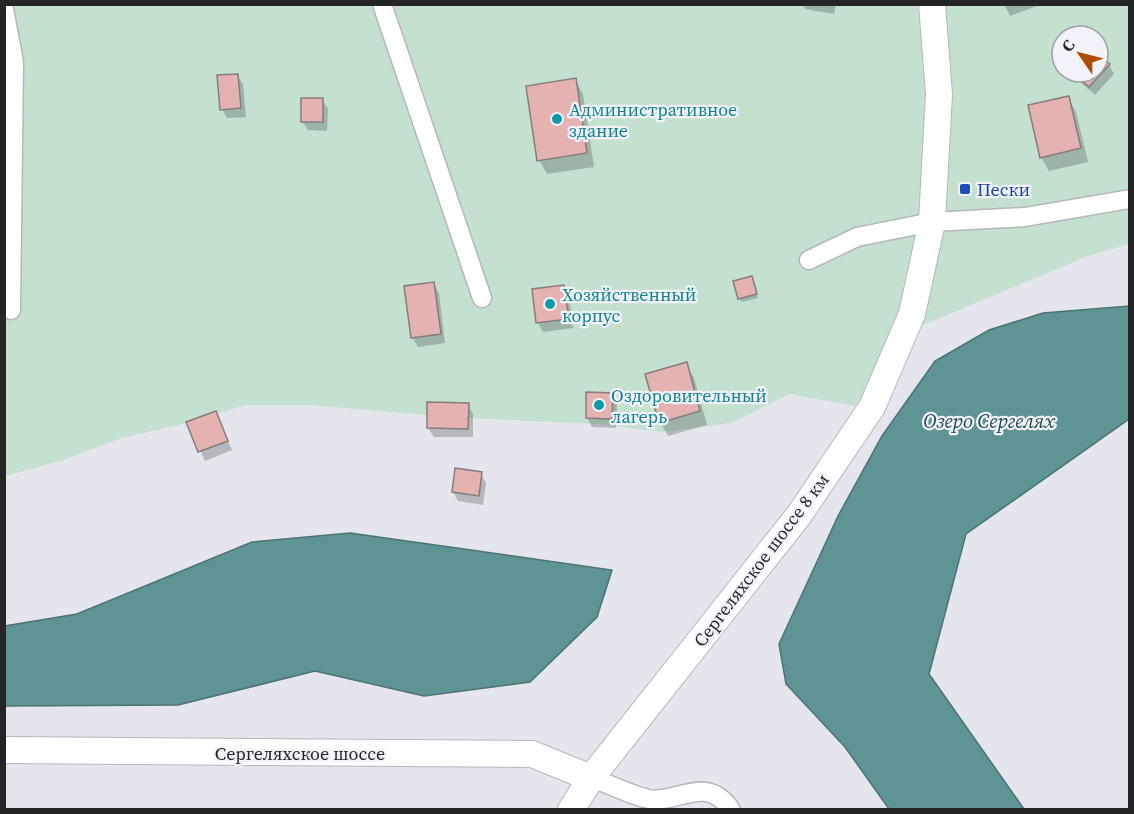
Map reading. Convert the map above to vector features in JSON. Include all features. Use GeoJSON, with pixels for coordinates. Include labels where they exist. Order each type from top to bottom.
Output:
{"type":"FeatureCollection","features":[{"type":"Feature","properties":{"kind":"main road","name":"Сергеляхское шоссе 8 км"},"geometry":{"type":"LineString","coordinates":[[571,810],[591,778],[799,515],[872,407],[912,314],[932,222],[939,94],[932,4]]}},
{"type":"Feature","properties":{"kind":"main road","name":"Сергеляхское шоссе"},"geometry":{"type":"LineString","coordinates":[[4,750],[532,754],[591,778]]}},
{"type":"Feature","properties":{"kind":"street"},"geometry":{"type":"LineString","coordinates":[[382,4],[482,298]]}},
{"type":"Feature","properties":{"kind":"street"},"geometry":{"type":"LineString","coordinates":[[4,9],[14,62],[11,310]]}},
{"type":"Feature","properties":{"kind":"street"},"geometry":{"type":"LineString","coordinates":[[809,260],[857,237],[932,222],[1025,217],[1130,200]]}},
{"type":"Feature","properties":{"kind":"street"},"geometry":{"type":"LineString","coordinates":[[591,778],[650,799],[669,799],[688,792],[706,792],[725,801],[731,810]]}},
{"type":"Feature","properties":{"kind":"shaded area"},"geometry":{"type":"Polygon","coordinates":[[[5,5],[1129,5],[1129,244],[1088,256],[901,334],[862,407],[789,394],[731,423],[662,432],[598,424],[452,417],[309,405],[246,405],[182,424],[122,438],[63,460],[5,476],[5,5]]]}},
{"type":"Feature","properties":{"kind":"water","name":"Озеро Сергелях"},"geometry":{"type":"Polygon","coordinates":[[[1129,306],[1129,419],[966,534],[929,674],[1024,809],[889,809],[845,747],[786,684],[779,644],[838,516],[882,436],[935,361],[989,330],[1043,313],[1129,306]]]}},
{"type":"Feature","properties":{"kind":"water"},"geometry":{"type":"Polygon","coordinates":[[[350,533],[612,570],[597,617],[530,682],[424,696],[315,671],[178,705],[5,706],[5,626],[77,614],[252,542],[350,533]]]}},
{"type":"Feature","properties":{"kind":"building"},"geometry":{"type":"Polygon","coordinates":[[[238,74],[241,108],[220,110],[217,75],[238,74]]]}},
{"type":"Feature","properties":{"kind":"building","name":"Административное здание"},"geometry":{"type":"Polygon","coordinates":[[[576,78],[587,153],[537,161],[526,86],[576,78]]]}},
{"type":"Feature","properties":{"kind":"building"},"geometry":{"type":"Polygon","coordinates":[[[1069,96],[1081,148],[1040,158],[1028,105],[1069,96]]]}},
{"type":"Feature","properties":{"kind":"building"},"geometry":{"type":"Polygon","coordinates":[[[301,98],[323,98],[323,122],[301,122],[301,98]]]}},
{"type":"Feature","properties":{"kind":"building"},"geometry":{"type":"Polygon","coordinates":[[[752,276],[757,294],[738,299],[733,281],[752,276]]]}},
{"type":"Feature","properties":{"kind":"building"},"geometry":{"type":"Polygon","coordinates":[[[434,282],[441,334],[411,338],[404,286],[434,282]]]}},
{"type":"Feature","properties":{"kind":"building","name":"Хозяйственный корпус"},"geometry":{"type":"Polygon","coordinates":[[[564,285],[569,319],[536,323],[532,289],[564,285]]]}},
{"type":"Feature","properties":{"kind":"building"},"geometry":{"type":"Polygon","coordinates":[[[687,362],[700,411],[659,423],[645,374],[687,362]]]}},
{"type":"Feature","properties":{"kind":"building","name":"Оздоровительный лагерь"},"geometry":{"type":"Polygon","coordinates":[[[586,392],[613,393],[612,419],[586,418],[586,392]]]}},
{"type":"Feature","properties":{"kind":"building"},"geometry":{"type":"Polygon","coordinates":[[[427,402],[469,403],[468,429],[427,428],[427,402]]]}},
{"type":"Feature","properties":{"kind":"building"},"geometry":{"type":"Polygon","coordinates":[[[216,411],[228,441],[198,452],[186,422],[216,411]]]}},
{"type":"Feature","properties":{"kind":"building"},"geometry":{"type":"Polygon","coordinates":[[[455,468],[482,472],[479,496],[452,492],[455,468]]]}},
{"type":"Feature","properties":{"kind":"place","name":"Административное здание"},"geometry":{"type":"Point","coordinates":[557,119]}},
{"type":"Feature","properties":{"kind":"place","name":"Пески"},"geometry":{"type":"Point","coordinates":[965,189]}},
{"type":"Feature","properties":{"kind":"place","name":"Хозяйственный корпус"},"geometry":{"type":"Point","coordinates":[550,304]}},
{"type":"Feature","properties":{"kind":"place","name":"Оздоровительный лагерь"},"geometry":{"type":"Point","coordinates":[599,405]}}]}
